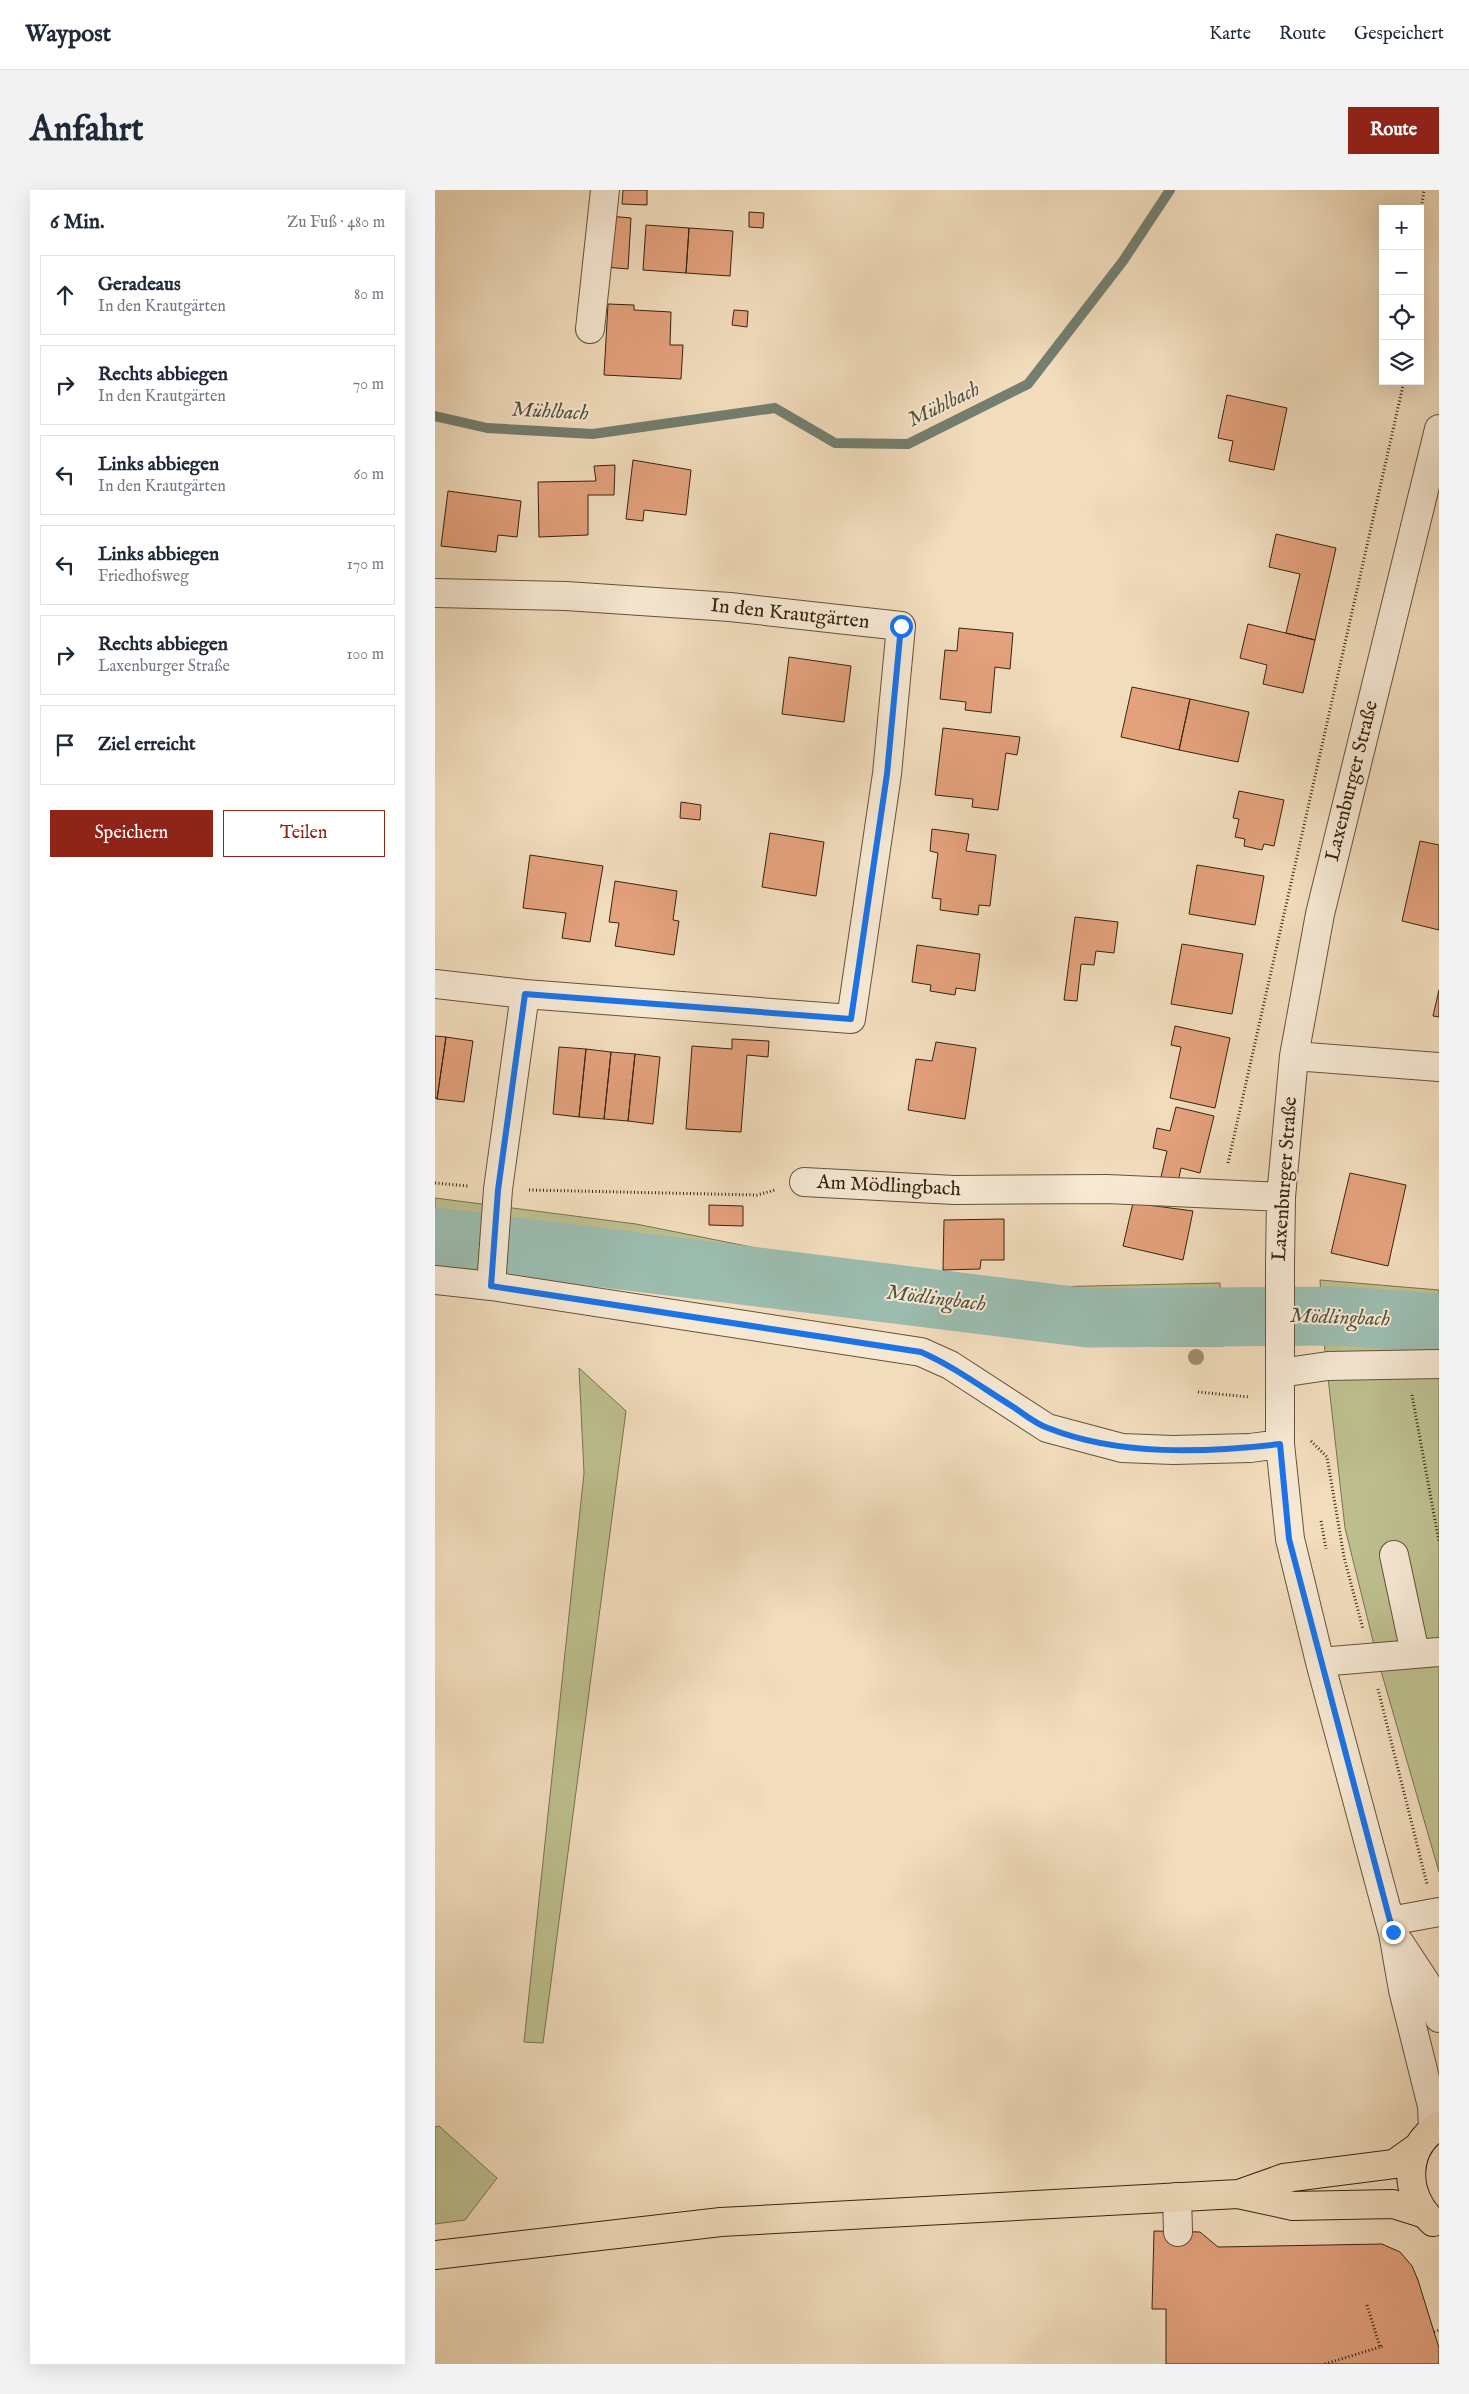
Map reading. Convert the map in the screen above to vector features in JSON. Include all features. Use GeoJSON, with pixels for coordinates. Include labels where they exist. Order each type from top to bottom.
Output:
{"type":"FeatureCollection","features":[{"type":"Feature","properties":{"kind":"main road"},"geometry":{"type":"LineString","coordinates":[[1239,2194],[1284,2178],[1394,2164],[1430,2134]]}},
{"type":"Feature","properties":{"kind":"main road"},"geometry":{"type":"LineString","coordinates":[[1430,2134],[1411,2170],[1411,2182],[1413,2193],[1432,2220]]}},
{"type":"Feature","properties":{"kind":"main road"},"geometry":{"type":"LineString","coordinates":[[435,2255],[721,2222],[1239,2194],[1293,2206],[1393,2204],[1432,2220]]}},
{"type":"Feature","properties":{"kind":"street"},"geometry":{"type":"LineString","coordinates":[[590,329],[605,190]]}},
{"type":"Feature","properties":{"kind":"street","name":"Laxenburger Straße"},"geometry":{"type":"LineString","coordinates":[[1430,2134],[1432,2106],[1403,1990],[1391,1927],[1289,1539],[1280,1444],[1279,1263],[1281,1198],[1294,1056],[1320,914],[1439,429]]}},
{"type":"Feature","properties":{"kind":"street","name":"In den Krautgärten"},"geometry":{"type":"LineString","coordinates":[[435,593],[566,596],[731,607],[901,626],[887,774],[851,1019],[525,994],[435,984]]}},
{"type":"Feature","properties":{"kind":"street"},"geometry":{"type":"LineString","coordinates":[[491,1286],[498,1190],[525,994]]}},
{"type":"Feature","properties":{"kind":"street"},"geometry":{"type":"LineString","coordinates":[[1294,1056],[1439,1067]]}},
{"type":"Feature","properties":{"kind":"street","name":"Am Mödlingbach"},"geometry":{"type":"LineString","coordinates":[[804,1182],[954,1190],[1107,1189],[1281,1198]]}},
{"type":"Feature","properties":{"kind":"street"},"geometry":{"type":"LineString","coordinates":[[435,1280],[491,1286],[921,1352],[951,1365],[1047,1428],[1122,1448],[1173,1450],[1250,1448],[1280,1444]]}},
{"type":"Feature","properties":{"kind":"street"},"geometry":{"type":"LineString","coordinates":[[1280,1367],[1406,1363],[1439,1364]]}},
{"type":"Feature","properties":{"kind":"street"},"geometry":{"type":"LineString","coordinates":[[1320,1662],[1427,1653],[1394,1555]]}},
{"type":"Feature","properties":{"kind":"street"},"geometry":{"type":"LineString","coordinates":[[1391,1927],[1439,1912]]}},
{"type":"Feature","properties":{"kind":"street","name":"Laxenburger Straße"},"geometry":{"type":"LineString","coordinates":[[1391,1927],[1426,1983],[1439,2018]]}},
{"type":"Feature","properties":{"kind":"street"},"geometry":{"type":"LineString","coordinates":[[1177,2197],[1178,2232]]}},
{"type":"Feature","properties":{"kind":"path"},"geometry":{"type":"LineString","coordinates":[[1422,205],[1424,190]]}},
{"type":"Feature","properties":{"kind":"path"},"geometry":{"type":"LineString","coordinates":[[1227,1167],[1403,385]]}},
{"type":"Feature","properties":{"kind":"path","name":"Am Mödlingbach"},"geometry":{"type":"LineString","coordinates":[[498,1190],[757,1195],[804,1182]]}},
{"type":"Feature","properties":{"kind":"path"},"geometry":{"type":"LineString","coordinates":[[1406,1363],[1439,1542]]}},
{"type":"Feature","properties":{"kind":"path"},"geometry":{"type":"LineString","coordinates":[[1198,1392],[1252,1398]]}},
{"type":"Feature","properties":{"kind":"path"},"geometry":{"type":"LineString","coordinates":[[1325,2364],[1381,2347],[1367,2305]]}},
{"type":"Feature","properties":{"kind":"path"},"geometry":{"type":"LineString","coordinates":[[1434,2332],[1439,2330]]}},
{"type":"Feature","properties":{"kind":"green space"},"geometry":{"type":"Polygon","coordinates":[[[435,1198],[636,1224],[962,1289],[1220,1283],[1224,1346],[1127,1346],[572,1271],[435,1259],[435,1198]]]}},
{"type":"Feature","properties":{"kind":"green space"},"geometry":{"type":"Polygon","coordinates":[[[1320,1280],[1439,1290],[1439,1872],[1377,1657],[1345,1528],[1324,1342],[1320,1280]]]}},
{"type":"Feature","properties":{"kind":"green space"},"geometry":{"type":"Polygon","coordinates":[[[579,1368],[626,1411],[543,2043],[524,2042],[584,1473],[579,1368]]]}},
{"type":"Feature","properties":{"kind":"green space"},"geometry":{"type":"Polygon","coordinates":[[[439,2126],[497,2178],[465,2220],[435,2224],[435,2127],[439,2126]]]}},
{"type":"Feature","properties":{"kind":"building"},"geometry":{"type":"Polygon","coordinates":[[[623,190],[647,190],[647,205],[622,204],[623,190]]]}},
{"type":"Feature","properties":{"kind":"building"},"geometry":{"type":"Polygon","coordinates":[[[749,212],[764,213],[763,228],[749,227],[749,212]]]}},
{"type":"Feature","properties":{"kind":"building"},"geometry":{"type":"Polygon","coordinates":[[[609,216],[631,218],[628,269],[605,267],[609,216]]]}},
{"type":"Feature","properties":{"kind":"building"},"geometry":{"type":"Polygon","coordinates":[[[646,225],[689,228],[686,273],[643,270],[646,225]]]}},
{"type":"Feature","properties":{"kind":"building"},"geometry":{"type":"Polygon","coordinates":[[[689,228],[733,231],[730,276],[686,273],[689,228]]]}},
{"type":"Feature","properties":{"kind":"building"},"geometry":{"type":"Polygon","coordinates":[[[608,304],[634,305],[634,310],[671,312],[670,345],[683,345],[681,379],[604,375],[608,304]]]}},
{"type":"Feature","properties":{"kind":"building"},"geometry":{"type":"Polygon","coordinates":[[[734,310],[748,311],[747,327],[732,325],[734,310]]]}},
{"type":"Feature","properties":{"kind":"building"},"geometry":{"type":"Polygon","coordinates":[[[1227,395],[1287,408],[1274,470],[1229,461],[1233,441],[1218,438],[1227,395]]]}},
{"type":"Feature","properties":{"kind":"building"},"geometry":{"type":"Polygon","coordinates":[[[633,460],[691,470],[686,515],[644,510],[643,521],[626,519],[633,460]]]}},
{"type":"Feature","properties":{"kind":"building"},"geometry":{"type":"Polygon","coordinates":[[[615,465],[614,495],[588,495],[588,535],[539,537],[538,482],[596,481],[594,466],[615,465]]]}},
{"type":"Feature","properties":{"kind":"building"},"geometry":{"type":"Polygon","coordinates":[[[448,491],[521,501],[517,537],[498,535],[496,552],[441,546],[448,491]]]}},
{"type":"Feature","properties":{"kind":"building"},"geometry":{"type":"Polygon","coordinates":[[[1276,534],[1336,548],[1315,640],[1286,633],[1300,574],[1269,567],[1276,534]]]}},
{"type":"Feature","properties":{"kind":"building"},"geometry":{"type":"Polygon","coordinates":[[[1248,624],[1315,640],[1303,693],[1263,684],[1267,665],[1240,658],[1248,624]]]}},
{"type":"Feature","properties":{"kind":"building"},"geometry":{"type":"Polygon","coordinates":[[[959,628],[1013,633],[1010,669],[995,667],[991,713],[965,710],[966,702],[940,699],[945,650],[957,651],[959,628]]]}},
{"type":"Feature","properties":{"kind":"building"},"geometry":{"type":"Polygon","coordinates":[[[789,657],[851,666],[844,722],[782,714],[789,657]]]}},
{"type":"Feature","properties":{"kind":"building"},"geometry":{"type":"Polygon","coordinates":[[[1132,687],[1190,699],[1179,750],[1121,737],[1132,687]]]}},
{"type":"Feature","properties":{"kind":"building"},"geometry":{"type":"Polygon","coordinates":[[[1190,699],[1249,712],[1238,762],[1179,750],[1190,699]]]}},
{"type":"Feature","properties":{"kind":"building"},"geometry":{"type":"Polygon","coordinates":[[[943,728],[1020,737],[1017,755],[1006,753],[998,810],[972,807],[973,799],[935,795],[943,728]]]}},
{"type":"Feature","properties":{"kind":"building"},"geometry":{"type":"Polygon","coordinates":[[[1239,791],[1284,800],[1274,846],[1264,844],[1262,850],[1244,846],[1245,839],[1235,837],[1239,819],[1233,818],[1239,791]]]}},
{"type":"Feature","properties":{"kind":"building"},"geometry":{"type":"Polygon","coordinates":[[[681,802],[701,805],[700,820],[680,818],[681,802]]]}},
{"type":"Feature","properties":{"kind":"building"},"geometry":{"type":"Polygon","coordinates":[[[932,829],[969,834],[966,851],[996,855],[990,906],[979,905],[978,915],[940,910],[941,899],[932,898],[938,853],[930,851],[932,829]]]}},
{"type":"Feature","properties":{"kind":"building"},"geometry":{"type":"Polygon","coordinates":[[[770,833],[824,842],[816,896],[762,887],[770,833]]]}},
{"type":"Feature","properties":{"kind":"building"},"geometry":{"type":"Polygon","coordinates":[[[1420,841],[1439,845],[1439,930],[1402,921],[1420,841]]]}},
{"type":"Feature","properties":{"kind":"building"},"geometry":{"type":"Polygon","coordinates":[[[530,855],[603,866],[590,942],[562,938],[566,913],[523,908],[530,855]]]}},
{"type":"Feature","properties":{"kind":"building"},"geometry":{"type":"Polygon","coordinates":[[[1197,865],[1264,876],[1255,925],[1189,914],[1197,865]]]}},
{"type":"Feature","properties":{"kind":"building"},"geometry":{"type":"Polygon","coordinates":[[[615,881],[677,891],[673,920],[679,921],[674,955],[615,946],[619,923],[609,922],[615,881]]]}},
{"type":"Feature","properties":{"kind":"building"},"geometry":{"type":"Polygon","coordinates":[[[1075,917],[1118,922],[1114,953],[1096,951],[1094,965],[1081,964],[1077,1001],[1064,1000],[1075,917]]]}},
{"type":"Feature","properties":{"kind":"building"},"geometry":{"type":"Polygon","coordinates":[[[1182,944],[1243,954],[1232,1014],[1171,1004],[1182,944]]]}},
{"type":"Feature","properties":{"kind":"building"},"geometry":{"type":"Polygon","coordinates":[[[917,945],[980,954],[975,991],[956,988],[955,995],[930,991],[931,985],[912,982],[917,945]]]}},
{"type":"Feature","properties":{"kind":"building"},"geometry":{"type":"Polygon","coordinates":[[[1439,990],[1439,1017],[1433,1016],[1439,990]]]}},
{"type":"Feature","properties":{"kind":"building"},"geometry":{"type":"Polygon","coordinates":[[[1175,1026],[1230,1038],[1215,1108],[1170,1098],[1181,1047],[1171,1045],[1175,1026]]]}},
{"type":"Feature","properties":{"kind":"building"},"geometry":{"type":"Polygon","coordinates":[[[435,1036],[446,1037],[437,1099],[435,1098],[435,1036]]]}},
{"type":"Feature","properties":{"kind":"building"},"geometry":{"type":"Polygon","coordinates":[[[446,1037],[473,1041],[464,1102],[437,1099],[446,1037]]]}},
{"type":"Feature","properties":{"kind":"building"},"geometry":{"type":"Polygon","coordinates":[[[732,1039],[769,1041],[768,1057],[747,1055],[741,1132],[686,1129],[692,1046],[732,1049],[732,1039]]]}},
{"type":"Feature","properties":{"kind":"building"},"geometry":{"type":"Polygon","coordinates":[[[936,1042],[976,1048],[965,1119],[908,1110],[916,1059],[932,1061],[936,1042]]]}},
{"type":"Feature","properties":{"kind":"building"},"geometry":{"type":"Polygon","coordinates":[[[559,1047],[586,1049],[579,1117],[553,1114],[559,1047]]]}},
{"type":"Feature","properties":{"kind":"building"},"geometry":{"type":"Polygon","coordinates":[[[586,1049],[611,1052],[604,1119],[579,1117],[586,1049]]]}},
{"type":"Feature","properties":{"kind":"building"},"geometry":{"type":"Polygon","coordinates":[[[611,1052],[635,1054],[628,1121],[604,1119],[611,1052]]]}},
{"type":"Feature","properties":{"kind":"building"},"geometry":{"type":"Polygon","coordinates":[[[635,1054],[660,1057],[653,1124],[628,1121],[635,1054]]]}},
{"type":"Feature","properties":{"kind":"building"},"geometry":{"type":"Polygon","coordinates":[[[1176,1107],[1214,1116],[1200,1173],[1181,1168],[1178,1182],[1161,1177],[1167,1151],[1153,1148],[1157,1128],[1170,1131],[1176,1107]]]}},
{"type":"Feature","properties":{"kind":"building"},"geometry":{"type":"Polygon","coordinates":[[[1350,1173],[1406,1185],[1388,1266],[1331,1253],[1350,1173]]]}},
{"type":"Feature","properties":{"kind":"building"},"geometry":{"type":"Polygon","coordinates":[[[1133,1203],[1193,1211],[1183,1260],[1123,1246],[1133,1203]]]}},
{"type":"Feature","properties":{"kind":"building"},"geometry":{"type":"Polygon","coordinates":[[[709,1205],[743,1206],[743,1226],[709,1225],[709,1205]]]}},
{"type":"Feature","properties":{"kind":"building"},"geometry":{"type":"Polygon","coordinates":[[[1004,1219],[1004,1260],[981,1260],[980,1269],[943,1270],[944,1220],[1004,1219]]]}},
{"type":"Feature","properties":{"kind":"building"},"geometry":{"type":"Polygon","coordinates":[[[1154,2231],[1200,2232],[1218,2247],[1382,2244],[1400,2252],[1412,2266],[1418,2280],[1439,2348],[1439,2364],[1166,2364],[1166,2309],[1152,2309],[1154,2231]]]}},
{"type":"Feature","properties":{"kind":"waterway","name":"Mühlbach"},"geometry":{"type":"LineString","coordinates":[[435,416],[487,428],[593,434],[775,408],[835,443],[908,444],[1028,384],[1123,261],[1170,190]]}},
{"type":"Feature","properties":{"kind":"waterway","name":"Mödlingbach"},"geometry":{"type":"LineString","coordinates":[[435,1237],[1088,1318],[1340,1316],[1439,1323]]}},
{"type":"Feature","properties":{"kind":"route"},"geometry":{"type":"LineString","coordinates":[[901,626],[887,774],[851,1019],[525,994],[498,1190],[491,1286],[921,1352],[951,1365],[1047,1428],[1122,1448],[1173,1450],[1250,1448],[1280,1444],[1289,1539],[1393,1932]]}}]}
